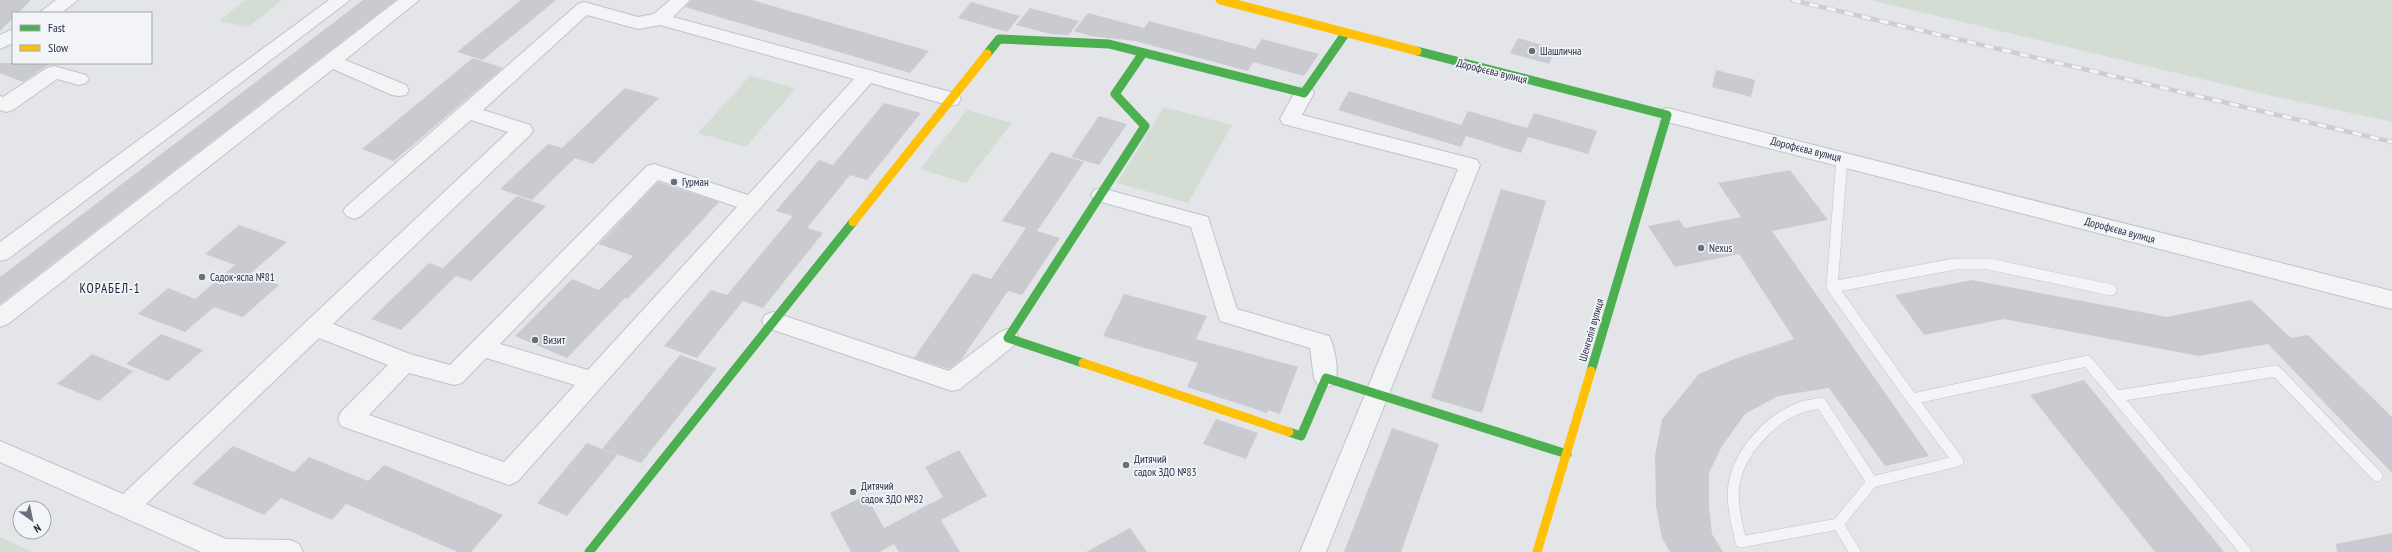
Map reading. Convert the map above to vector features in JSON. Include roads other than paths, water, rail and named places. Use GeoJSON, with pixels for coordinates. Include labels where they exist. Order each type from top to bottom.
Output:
{"type":"FeatureCollection","features":[{"type":"Feature","properties":{"kind":"street"},"geometry":{"type":"LineString","coordinates":[[50,12],[69,0]]}},
{"type":"Feature","properties":{"kind":"street"},"geometry":{"type":"LineString","coordinates":[[0,253],[341,0]]}},
{"type":"Feature","properties":{"kind":"street"},"geometry":{"type":"LineString","coordinates":[[0,318],[410,0]]}},
{"type":"Feature","properties":{"kind":"street"},"geometry":{"type":"LineString","coordinates":[[660,18],[680,0]]}},
{"type":"Feature","properties":{"kind":"street","name":"Дорофєєва вулиця"},"geometry":{"type":"LineString","coordinates":[[1220,0],[1345,34],[1842,158],[2392,300]]}},
{"type":"Feature","properties":{"kind":"street"},"geometry":{"type":"LineString","coordinates":[[354,211],[468,112],[584,8],[638,23],[660,18],[951,99]]}},
{"type":"Feature","properties":{"kind":"street"},"geometry":{"type":"LineString","coordinates":[[1313,552],[1470,165],[1290,119],[1304,93],[1345,34]]}},
{"type":"Feature","properties":{"kind":"street"},"geometry":{"type":"LineString","coordinates":[[0,43],[12,36]]}},
{"type":"Feature","properties":{"kind":"street"},"geometry":{"type":"LineString","coordinates":[[588,552],[999,39],[1109,44],[1304,93]]}},
{"type":"Feature","properties":{"kind":"street"},"geometry":{"type":"LineString","coordinates":[[773,321],[952,382],[1008,338],[1145,126],[1115,94],[1143,53]]}},
{"type":"Feature","properties":{"kind":"street"},"geometry":{"type":"LineString","coordinates":[[331,61],[400,90]]}},
{"type":"Feature","properties":{"kind":"street"},"geometry":{"type":"LineString","coordinates":[[0,103],[6,105],[54,72],[80,79]]}},
{"type":"Feature","properties":{"kind":"street"},"geometry":{"type":"LineString","coordinates":[[405,362],[350,419],[509,474],[591,380],[868,75]]}},
{"type":"Feature","properties":{"kind":"street"},"geometry":{"type":"LineString","coordinates":[[126,507],[523,130],[468,112]]}},
{"type":"Feature","properties":{"kind":"street","name":"Шенгелія вулиця"},"geometry":{"type":"LineString","coordinates":[[1537,552],[1667,115]]}},
{"type":"Feature","properties":{"kind":"street"},"geometry":{"type":"LineString","coordinates":[[316,327],[405,362],[454,376],[483,348],[654,171],[751,204]]}},
{"type":"Feature","properties":{"kind":"street"},"geometry":{"type":"LineString","coordinates":[[1008,338],[1301,436],[1326,378],[1321,342],[1228,314],[1200,222],[1101,195]]}},
{"type":"Feature","properties":{"kind":"street"},"geometry":{"type":"LineString","coordinates":[[483,348],[591,380]]}},
{"type":"Feature","properties":{"kind":"street"},"geometry":{"type":"LineString","coordinates":[[1326,378],[1377,396],[1567,454]]}},
{"type":"Feature","properties":{"kind":"street"},"geometry":{"type":"LineString","coordinates":[[0,451],[224,550],[290,552]]}},
{"type":"Feature","properties":{"kind":"lane"},"geometry":{"type":"LineString","coordinates":[[1842,158],[1832,287],[1958,461],[1872,482],[1838,524],[1741,542],[1735,514],[1734,484],[1745,456],[1768,428],[1795,409],[1821,403],[1872,482]]}},
{"type":"Feature","properties":{"kind":"lane"},"geometry":{"type":"LineString","coordinates":[[1832,287],[1955,264],[1982,264],[2111,290]]}},
{"type":"Feature","properties":{"kind":"lane"},"geometry":{"type":"LineString","coordinates":[[1912,399],[2087,361],[2246,552]]}},
{"type":"Feature","properties":{"kind":"lane"},"geometry":{"type":"LineString","coordinates":[[2117,396],[2276,371],[2377,476]]}},
{"type":"Feature","properties":{"kind":"lane"},"geometry":{"type":"LineString","coordinates":[[1838,524],[1855,552]]}},
{"type":"Feature","properties":{"kind":"railway"},"geometry":{"type":"LineString","coordinates":[[1792,0],[2392,142]]}},
{"type":"Feature","properties":{"kind":"place","name":"Шашлична"},"geometry":{"type":"Point","coordinates":[1532,51]}},
{"type":"Feature","properties":{"kind":"place","name":"Гурман"},"geometry":{"type":"Point","coordinates":[674,182]}},
{"type":"Feature","properties":{"kind":"place","name":"Nexus"},"geometry":{"type":"Point","coordinates":[1701,248]}},
{"type":"Feature","properties":{"kind":"place","name":"Садок-ясла №81"},"geometry":{"type":"Point","coordinates":[202,277]}},
{"type":"Feature","properties":{"kind":"place","name":"Визит"},"geometry":{"type":"Point","coordinates":[535,340]}},
{"type":"Feature","properties":{"kind":"place","name":"Дитячий садок ЗДО №83"},"geometry":{"type":"Point","coordinates":[1126,465]}},
{"type":"Feature","properties":{"kind":"place","name":"Дитячий садок ЗДО №82"},"geometry":{"type":"Point","coordinates":[853,492]}},
{"type":"Feature","properties":{"kind":"district","name":"КОРАБЕЛ-1"},"geometry":{"type":"Point","coordinates":[110,288]}}]}
